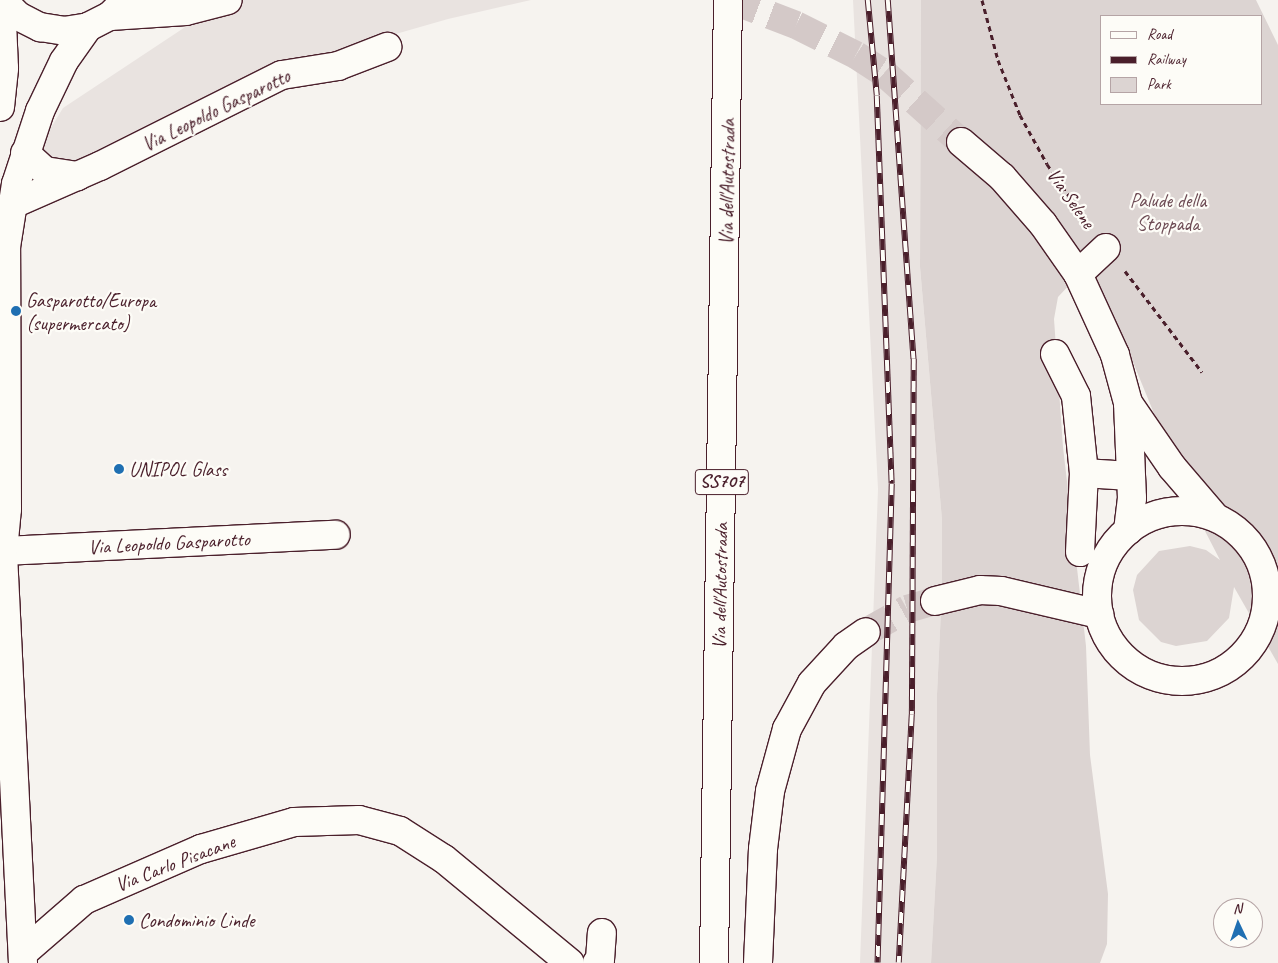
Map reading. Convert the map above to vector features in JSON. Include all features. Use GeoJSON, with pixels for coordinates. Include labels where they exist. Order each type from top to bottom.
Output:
{"type":"FeatureCollection","features":[{"type":"Feature","properties":{"kind":"main road"},"geometry":{"type":"LineString","coordinates":[[2,0],[18,16],[40,27],[64,31],[108,14],[186,11],[228,0]]}},
{"type":"Feature","properties":{"kind":"main road"},"geometry":{"type":"LineString","coordinates":[[0,107],[4,68],[2,0]]}},
{"type":"Feature","properties":{"kind":"main road","name":"Via dell'Autostrada"},"geometry":{"type":"LineString","coordinates":[[714,963],[728,0]]}},
{"type":"Feature","properties":{"kind":"main road"},"geometry":{"type":"LineString","coordinates":[[23,958],[2,547],[7,509],[5,286],[11,205],[25,153],[50,87],[108,14]]}},
{"type":"Feature","properties":{"kind":"main road","name":"Via Leopoldo Gasparotto"},"geometry":{"type":"LineString","coordinates":[[11,205],[78,176],[282,75],[338,66],[386,47]]}},
{"type":"Feature","properties":{"kind":"main road","name":"Via Selene"},"geometry":{"type":"LineString","coordinates":[[961,142],[1008,184],[1043,224],[1078,274],[1115,355],[1128,403],[1130,476],[1128,531]]}},
{"type":"Feature","properties":{"kind":"main road"},"geometry":{"type":"LineString","coordinates":[[25,153],[45,171],[78,176]]}},
{"type":"Feature","properties":{"kind":"main road"},"geometry":{"type":"LineString","coordinates":[[1078,274],[1106,248]]}},
{"type":"Feature","properties":{"kind":"main road"},"geometry":{"type":"LineString","coordinates":[[1055,354],[1076,396],[1084,473],[1080,552]]}},
{"type":"Feature","properties":{"kind":"main road","name":"Via Selene"},"geometry":{"type":"LineString","coordinates":[[1128,403],[1172,467],[1215,517]]}},
{"type":"Feature","properties":{"kind":"main road"},"geometry":{"type":"LineString","coordinates":[[1084,473],[1130,476]]}},
{"type":"Feature","properties":{"kind":"main road","name":"Via Selene"},"geometry":{"type":"LineString","coordinates":[[1190,510],[1215,517],[1238,531],[1255,551],[1266,575],[1268,602],[1262,627],[1248,650],[1228,668],[1204,678],[1178,681],[1152,675],[1129,662],[1115,649],[1099,614],[1097,587],[1104,562],[1128,531],[1138,523],[1163,512],[1190,510]]}},
{"type":"Feature","properties":{"kind":"main road","name":"Via Leopoldo Gasparotto"},"geometry":{"type":"LineString","coordinates":[[2,547],[336,535]]}},
{"type":"Feature","properties":{"kind":"main road"},"geometry":{"type":"LineString","coordinates":[[935,600],[965,592],[1001,591],[1099,614]]}},
{"type":"Feature","properties":{"kind":"main road"},"geometry":{"type":"LineString","coordinates":[[758,963],[765,830],[770,791],[787,729],[812,683],[829,663],[866,632]]}},
{"type":"Feature","properties":{"kind":"main road","name":"Via Carlo Pisacane"},"geometry":{"type":"LineString","coordinates":[[23,958],[84,900],[201,849],[294,822],[359,820],[400,831],[444,859],[570,963]]}},
{"type":"Feature","properties":{"kind":"main road"},"geometry":{"type":"LineString","coordinates":[[597,963],[600,960],[602,933]]}},
{"type":"Feature","properties":{"kind":"path","name":"Via Selene"},"geometry":{"type":"LineString","coordinates":[[982,0],[998,60],[1020,115],[1047,164],[1106,248],[1202,372]]}},
{"type":"Feature","properties":{"kind":"shaded area"},"geometry":{"type":"Polygon","coordinates":[[[226,0],[531,0],[448,19],[305,60],[37,202],[32,159],[63,108],[226,0]]]}},
{"type":"Feature","properties":{"kind":"shaded area"},"geometry":{"type":"Polygon","coordinates":[[[853,0],[921,0],[920,267],[942,520],[942,589],[937,694],[937,856],[931,963],[860,963],[878,489],[853,0]]]}},
{"type":"Feature","properties":{"kind":"green space","name":"Palude della Stoppada"},"geometry":{"type":"Polygon","coordinates":[[[921,0],[1256,0],[1278,45],[1278,664],[1234,587],[1229,618],[1207,641],[1176,646],[1161,642],[1139,620],[1133,590],[1137,575],[1159,551],[1190,546],[1206,550],[1220,560],[1191,504],[1115,318],[1093,290],[1072,282],[1058,297],[1054,319],[1063,447],[1086,646],[1090,755],[1108,894],[1107,944],[1100,963],[931,963],[937,856],[937,694],[942,589],[942,520],[920,267],[921,0]]]}},
{"type":"Feature","properties":{"kind":"tunnel"},"geometry":{"type":"LineString","coordinates":[[731,0],[796,25],[856,55],[884,73],[961,142]]}},
{"type":"Feature","properties":{"kind":"tunnel"},"geometry":{"type":"LineString","coordinates":[[866,632],[907,609],[935,601]]}},
{"type":"Feature","properties":{"kind":"railway"},"geometry":{"type":"LineString","coordinates":[[868,0],[877,96],[892,484],[878,963]]}},
{"type":"Feature","properties":{"kind":"railway"},"geometry":{"type":"LineString","coordinates":[[888,0],[914,359],[912,715],[899,963]]}},
{"type":"Feature","properties":{"kind":"place","name":"Gasparotto/Europa (supermercato)"},"geometry":{"type":"Point","coordinates":[16,311]}},
{"type":"Feature","properties":{"kind":"place","name":"UNIPOL Glass"},"geometry":{"type":"Point","coordinates":[119,469]}},
{"type":"Feature","properties":{"kind":"place","name":"Condominio Linde"},"geometry":{"type":"Point","coordinates":[129,920]}}]}
